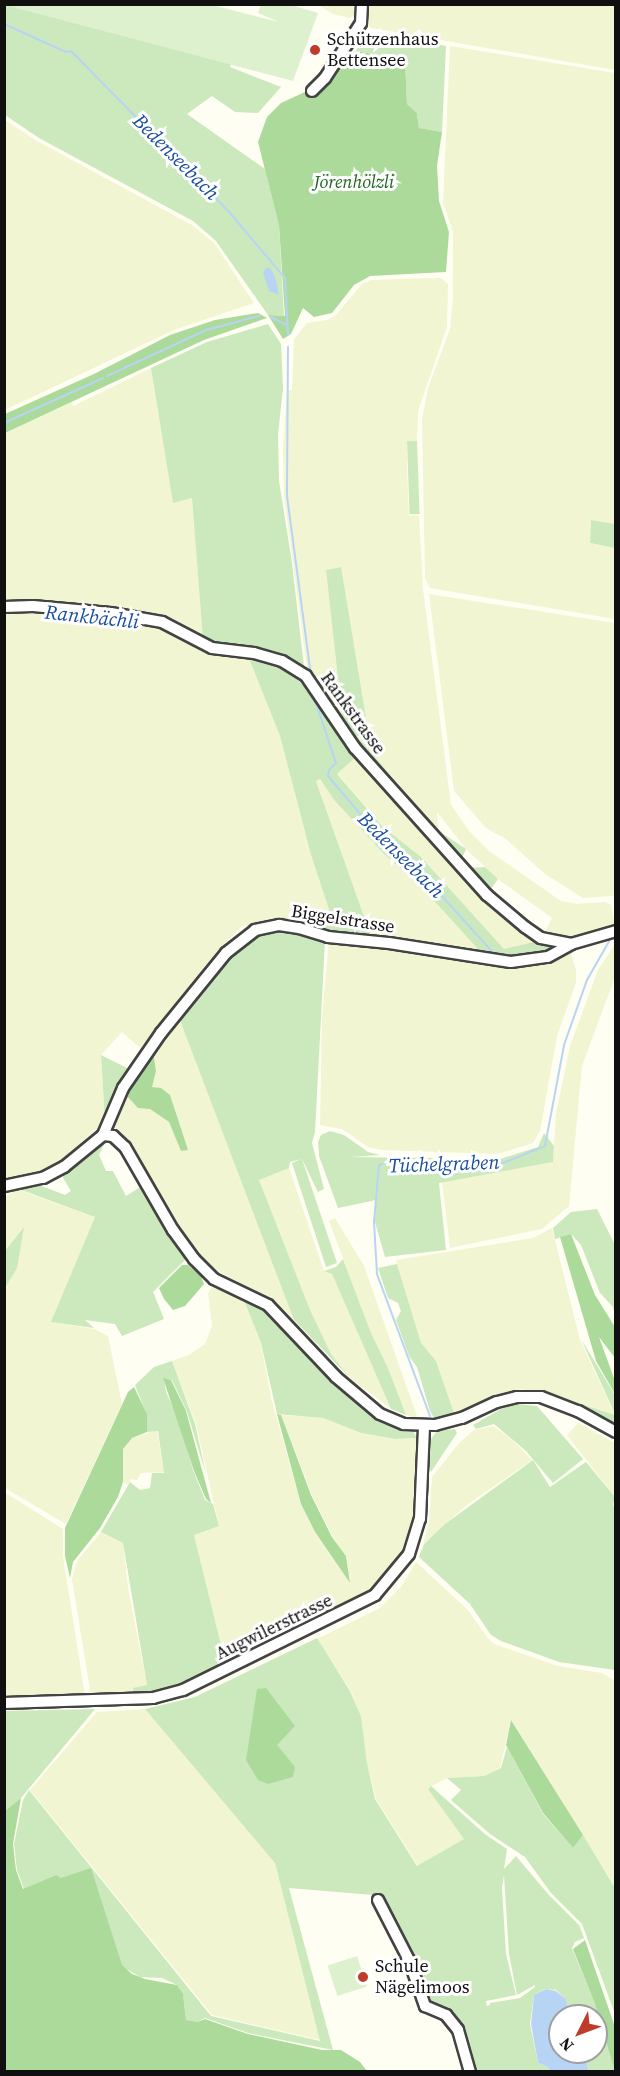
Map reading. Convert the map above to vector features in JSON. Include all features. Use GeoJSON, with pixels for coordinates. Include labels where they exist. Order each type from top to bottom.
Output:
{"type":"FeatureCollection","features":[{"type":"Feature","properties":{"kind":"street"},"geometry":{"type":"LineString","coordinates":[[312,91],[325,78],[361,23],[362,4]]}},
{"type":"Feature","properties":{"kind":"street","name":"Rankstrasse"},"geometry":{"type":"LineString","coordinates":[[4,608],[33,606],[111,613],[162,622],[212,648],[254,653],[282,661],[306,676],[355,748],[487,895],[541,938],[572,944],[615,931]]}},
{"type":"Feature","properties":{"kind":"street","name":"Biggelstrasse"},"geometry":{"type":"LineString","coordinates":[[103,1135],[123,1088],[161,1033],[226,953],[255,930],[279,925],[328,937],[389,943],[511,962],[548,957],[572,944]]}},
{"type":"Feature","properties":{"kind":"street"},"geometry":{"type":"LineString","coordinates":[[4,1186],[43,1178],[64,1167],[103,1135],[113,1136],[125,1147],[173,1230],[194,1259],[214,1279],[268,1305],[336,1377],[380,1414],[404,1424],[424,1426],[462,1418],[497,1402],[517,1397],[541,1397],[578,1411],[615,1432]]}},
{"type":"Feature","properties":{"kind":"street","name":"Augwilerstrasse"},"geometry":{"type":"LineString","coordinates":[[4,1703],[153,1698],[183,1690],[375,1595],[393,1577],[409,1554],[420,1519],[424,1426]]}},
{"type":"Feature","properties":{"kind":"street"},"geometry":{"type":"LineString","coordinates":[[378,1900],[409,1960],[425,2006],[446,2015],[458,2030],[470,2072]]}},
{"type":"Feature","properties":{"kind":"green space"},"geometry":{"type":"Polygon","coordinates":[[[4,5],[214,5],[245,33],[230,67],[281,87],[258,113],[235,112],[212,96],[187,114],[265,169],[279,224],[284,316],[268,315],[216,241],[193,221],[39,138],[5,115],[4,5]]]}},
{"type":"Feature","properties":{"kind":"green space"},"geometry":{"type":"Polygon","coordinates":[[[5,5],[212,5],[279,22],[258,13],[261,5],[291,5],[318,13],[293,81],[5,5]]]}},
{"type":"Feature","properties":{"kind":"green space"},"geometry":{"type":"Polygon","coordinates":[[[318,5],[359,5],[358,14],[349,18],[333,14],[318,5]]]}},
{"type":"Feature","properties":{"kind":"green space"},"geometry":{"type":"Polygon","coordinates":[[[365,5],[615,5],[615,70],[371,28],[365,21],[365,5]]]}},
{"type":"Feature","properties":{"kind":"green space"},"geometry":{"type":"Polygon","coordinates":[[[363,37],[407,44],[409,38],[446,46],[442,132],[419,128],[417,113],[407,104],[405,60],[356,51],[363,37]]]}},
{"type":"Feature","properties":{"kind":"green space"},"geometry":{"type":"Polygon","coordinates":[[[450,46],[615,73],[615,524],[591,520],[590,543],[615,548],[615,619],[430,588],[425,578],[422,419],[428,388],[450,329],[453,297],[453,232],[443,203],[450,46]]]}},
{"type":"Feature","properties":{"kind":"green space","name":"Jörenhölzli"},"geometry":{"type":"Polygon","coordinates":[[[356,51],[405,60],[407,104],[417,113],[419,128],[442,132],[437,166],[439,201],[449,232],[446,272],[370,276],[354,285],[332,313],[314,317],[303,308],[291,334],[283,339],[268,315],[285,316],[279,225],[258,142],[267,117],[281,103],[307,91],[342,54],[356,51]]]}},
{"type":"Feature","properties":{"kind":"green space"},"geometry":{"type":"Polygon","coordinates":[[[5,120],[37,141],[192,225],[214,243],[254,303],[174,330],[5,410],[5,120]]]}},
{"type":"Feature","properties":{"kind":"green space"},"geometry":{"type":"Polygon","coordinates":[[[441,278],[448,284],[447,327],[418,411],[417,441],[407,443],[407,467],[409,516],[419,515],[423,589],[451,805],[469,831],[489,851],[561,901],[577,904],[606,902],[611,905],[615,927],[574,939],[543,936],[552,918],[498,879],[466,849],[437,812],[438,828],[433,827],[361,740],[356,746],[349,735],[341,567],[326,570],[343,724],[308,676],[284,495],[283,449],[287,390],[292,390],[294,339],[307,323],[327,320],[335,316],[362,284],[371,280],[441,278]]]}},
{"type":"Feature","properties":{"kind":"green space"},"geometry":{"type":"Polygon","coordinates":[[[258,313],[267,318],[204,340],[5,433],[5,414],[94,374],[170,335],[215,320],[258,313]]]}},
{"type":"Feature","properties":{"kind":"green space"},"geometry":{"type":"Polygon","coordinates":[[[268,324],[281,344],[283,389],[278,434],[279,481],[292,563],[304,667],[299,670],[212,646],[203,640],[192,498],[173,503],[151,368],[207,342],[268,324]]]}},
{"type":"Feature","properties":{"kind":"green space"},"geometry":{"type":"Polygon","coordinates":[[[151,368],[173,502],[192,497],[203,640],[162,620],[5,605],[5,433],[72,402],[73,406],[151,368]]]}},
{"type":"Feature","properties":{"kind":"green space"},"geometry":{"type":"Polygon","coordinates":[[[407,441],[417,441],[420,514],[410,514],[407,441]]]}},
{"type":"Feature","properties":{"kind":"green space"},"geometry":{"type":"Polygon","coordinates":[[[591,520],[615,524],[615,548],[590,543],[591,520]]]}},
{"type":"Feature","properties":{"kind":"green space"},"geometry":{"type":"Polygon","coordinates":[[[341,567],[368,730],[361,736],[349,735],[343,724],[326,570],[341,567]]]}},
{"type":"Feature","properties":{"kind":"green space"},"geometry":{"type":"Polygon","coordinates":[[[429,594],[615,623],[616,893],[612,896],[583,898],[545,874],[506,839],[486,828],[454,791],[429,594]]]}},
{"type":"Feature","properties":{"kind":"green space"},"geometry":{"type":"Polygon","coordinates":[[[33,608],[161,624],[248,656],[280,736],[311,855],[334,926],[306,919],[242,926],[216,952],[140,1048],[122,1032],[101,1055],[105,1121],[102,1125],[59,1161],[39,1172],[5,1180],[5,610],[33,608]]]}},
{"type":"Feature","properties":{"kind":"green space"},"geometry":{"type":"Polygon","coordinates":[[[248,656],[282,666],[322,702],[357,756],[337,774],[382,826],[421,857],[504,949],[538,941],[561,947],[548,954],[511,960],[485,957],[419,884],[384,854],[334,800],[320,779],[316,781],[372,939],[328,934],[300,926],[251,930],[247,925],[276,919],[306,919],[334,925],[311,855],[280,736],[248,656]]]}},
{"type":"Feature","properties":{"kind":"green space"},"geometry":{"type":"Polygon","coordinates":[[[361,740],[433,827],[466,849],[460,863],[356,746],[361,740]]]}},
{"type":"Feature","properties":{"kind":"green space"},"geometry":{"type":"Polygon","coordinates":[[[357,756],[440,851],[486,899],[538,941],[504,949],[421,857],[382,826],[337,773],[357,756]]]}},
{"type":"Feature","properties":{"kind":"green space"},"geometry":{"type":"Polygon","coordinates":[[[320,779],[334,800],[384,854],[419,884],[485,957],[372,939],[316,780],[320,779]]]}},
{"type":"Feature","properties":{"kind":"green space"},"geometry":{"type":"Polygon","coordinates":[[[485,867],[498,879],[488,893],[465,868],[485,867]]]}},
{"type":"Feature","properties":{"kind":"green space"},"geometry":{"type":"Polygon","coordinates":[[[280,928],[325,940],[315,1132],[312,1143],[324,1189],[318,1192],[302,1159],[337,1263],[326,1267],[292,1163],[301,1159],[290,1162],[289,1168],[259,1180],[310,1310],[331,1354],[350,1378],[294,1320],[178,1015],[227,956],[256,934],[280,928]]]}},
{"type":"Feature","properties":{"kind":"green space"},"geometry":{"type":"Polygon","coordinates":[[[329,940],[509,965],[570,950],[576,970],[576,983],[557,1036],[540,1131],[533,1143],[498,1154],[382,1150],[368,1147],[342,1129],[320,1125],[322,1017],[329,940]]]}},
{"type":"Feature","properties":{"kind":"green space"},"geometry":{"type":"Polygon","coordinates":[[[615,944],[615,977],[582,1066],[569,1206],[542,1229],[450,1248],[442,1182],[553,1162],[556,1113],[570,1046],[598,970],[615,944]]]}},
{"type":"Feature","properties":{"kind":"green space"},"geometry":{"type":"Polygon","coordinates":[[[178,1015],[294,1320],[272,1299],[221,1273],[199,1255],[178,1225],[130,1142],[118,1129],[108,1126],[125,1090],[169,1122],[181,1150],[188,1150],[152,1087],[150,1054],[178,1015]]]}},
{"type":"Feature","properties":{"kind":"green space"},"geometry":{"type":"Polygon","coordinates":[[[150,1054],[154,1058],[156,1071],[152,1087],[161,1088],[170,1095],[188,1150],[181,1151],[169,1122],[150,1109],[138,1108],[127,1096],[125,1090],[150,1054]]]}},
{"type":"Feature","properties":{"kind":"green space"},"geometry":{"type":"Polygon","coordinates":[[[101,1055],[131,1070],[105,1121],[101,1055]]]}},
{"type":"Feature","properties":{"kind":"green space"},"geometry":{"type":"Polygon","coordinates":[[[330,1131],[344,1135],[368,1152],[380,1155],[350,1157],[500,1159],[538,1147],[544,1133],[554,1146],[553,1162],[439,1183],[446,1250],[385,1257],[375,1222],[376,1200],[338,1208],[319,1156],[318,1142],[321,1135],[330,1131]]]}},
{"type":"Feature","properties":{"kind":"green space"},"geometry":{"type":"Polygon","coordinates":[[[107,1138],[99,1155],[106,1171],[113,1171],[126,1196],[142,1186],[175,1241],[173,1241],[186,1259],[153,1292],[164,1319],[122,1336],[115,1324],[85,1320],[94,1328],[51,1322],[95,1217],[16,1188],[34,1183],[65,1195],[71,1191],[63,1178],[65,1169],[107,1138]]]}},
{"type":"Feature","properties":{"kind":"green space"},"geometry":{"type":"Polygon","coordinates":[[[289,1168],[324,1271],[332,1274],[391,1409],[350,1378],[331,1354],[309,1310],[259,1180],[289,1168]]]}},
{"type":"Feature","properties":{"kind":"green space"},"geometry":{"type":"Polygon","coordinates":[[[16,1189],[95,1217],[52,1322],[94,1329],[108,1336],[122,1404],[66,1524],[5,1488],[4,1199],[16,1189]]]}},
{"type":"Feature","properties":{"kind":"green space"},"geometry":{"type":"Polygon","coordinates":[[[597,1209],[615,1245],[615,1316],[613,1307],[600,1293],[581,1245],[571,1234],[555,1239],[553,1228],[571,1212],[597,1209]]]}},
{"type":"Feature","properties":{"kind":"green space"},"geometry":{"type":"Polygon","coordinates":[[[335,1218],[364,1266],[418,1419],[406,1415],[388,1368],[371,1333],[329,1221],[335,1218]]]}},
{"type":"Feature","properties":{"kind":"green space"},"geometry":{"type":"Polygon","coordinates":[[[24,1227],[17,1268],[5,1288],[5,1251],[24,1227]]]}},
{"type":"Feature","properties":{"kind":"green space"},"geometry":{"type":"Polygon","coordinates":[[[552,1228],[580,1340],[615,1415],[556,1396],[521,1389],[493,1397],[455,1416],[436,1361],[421,1344],[396,1260],[533,1238],[552,1228]]]}},
{"type":"Feature","properties":{"kind":"green space"},"geometry":{"type":"Polygon","coordinates":[[[571,1234],[595,1295],[615,1327],[615,1358],[599,1337],[615,1381],[615,1394],[596,1361],[560,1237],[571,1234]]]}},
{"type":"Feature","properties":{"kind":"green space"},"geometry":{"type":"Polygon","coordinates":[[[343,1259],[406,1415],[391,1409],[332,1274],[324,1271],[336,1267],[343,1259]]]}},
{"type":"Feature","properties":{"kind":"green space"},"geometry":{"type":"Polygon","coordinates":[[[397,1264],[421,1343],[436,1361],[455,1416],[436,1421],[430,1411],[417,1367],[409,1356],[396,1320],[401,1311],[398,1303],[388,1298],[378,1268],[397,1264]]]}},
{"type":"Feature","properties":{"kind":"green space"},"geometry":{"type":"Polygon","coordinates":[[[182,1265],[188,1265],[201,1276],[204,1284],[185,1306],[173,1310],[159,1288],[182,1265]]]}},
{"type":"Feature","properties":{"kind":"green space"},"geometry":{"type":"Polygon","coordinates":[[[214,1285],[243,1298],[261,1344],[271,1398],[301,1504],[315,1533],[350,1583],[347,1557],[333,1537],[312,1495],[281,1415],[323,1418],[360,1433],[394,1439],[417,1438],[415,1520],[404,1553],[372,1593],[226,1665],[194,1535],[219,1526],[196,1424],[172,1361],[189,1355],[205,1344],[212,1326],[208,1293],[214,1285]]]}},
{"type":"Feature","properties":{"kind":"green space"},"geometry":{"type":"Polygon","coordinates":[[[243,1298],[267,1308],[335,1382],[378,1417],[399,1430],[413,1431],[417,1438],[395,1439],[361,1433],[323,1418],[277,1414],[261,1343],[243,1298]]]}},
{"type":"Feature","properties":{"kind":"green space"},"geometry":{"type":"Polygon","coordinates":[[[581,1339],[615,1395],[615,1414],[581,1339]]]}},
{"type":"Feature","properties":{"kind":"green space"},"geometry":{"type":"Polygon","coordinates":[[[172,1361],[195,1424],[206,1474],[187,1412],[172,1380],[164,1379],[166,1392],[178,1418],[193,1470],[205,1500],[213,1504],[219,1526],[194,1535],[226,1665],[193,1682],[153,1694],[134,1695],[133,1688],[147,1685],[123,1543],[101,1532],[130,1482],[140,1490],[150,1488],[152,1473],[164,1473],[158,1431],[147,1432],[147,1415],[135,1385],[154,1367],[172,1361]]]}},
{"type":"Feature","properties":{"kind":"green space"},"geometry":{"type":"Polygon","coordinates":[[[163,1378],[171,1380],[186,1411],[211,1503],[206,1499],[194,1471],[163,1378]]]}},
{"type":"Feature","properties":{"kind":"green space"},"geometry":{"type":"Polygon","coordinates":[[[134,1387],[147,1414],[147,1432],[132,1438],[123,1449],[123,1482],[118,1497],[100,1528],[73,1562],[70,1578],[65,1556],[65,1528],[128,1392],[134,1387]]]}},
{"type":"Feature","properties":{"kind":"green space"},"geometry":{"type":"Polygon","coordinates":[[[556,1396],[615,1415],[615,1429],[580,1409],[556,1396]]]}},
{"type":"Feature","properties":{"kind":"green space"},"geometry":{"type":"Polygon","coordinates":[[[517,1404],[537,1406],[583,1459],[553,1483],[526,1451],[494,1424],[476,1429],[473,1425],[501,1409],[517,1404]]]}},
{"type":"Feature","properties":{"kind":"green space"},"geometry":{"type":"Polygon","coordinates":[[[277,1414],[281,1415],[311,1495],[332,1537],[346,1556],[350,1583],[315,1532],[301,1504],[277,1414]]]}},
{"type":"Feature","properties":{"kind":"green space"},"geometry":{"type":"Polygon","coordinates":[[[578,1423],[615,1443],[615,1497],[567,1435],[578,1423]]]}},
{"type":"Feature","properties":{"kind":"green space"},"geometry":{"type":"Polygon","coordinates":[[[493,1426],[509,1437],[532,1460],[468,1504],[423,1544],[429,1523],[432,1477],[460,1442],[474,1430],[493,1426]]]}},
{"type":"Feature","properties":{"kind":"green space"},"geometry":{"type":"Polygon","coordinates":[[[455,1429],[457,1433],[431,1472],[429,1466],[431,1439],[437,1431],[455,1429]]]}},
{"type":"Feature","properties":{"kind":"green space"},"geometry":{"type":"Polygon","coordinates":[[[157,1430],[164,1472],[141,1473],[137,1480],[131,1479],[128,1485],[123,1482],[123,1449],[132,1438],[157,1430]]]}},
{"type":"Feature","properties":{"kind":"green space"},"geometry":{"type":"Polygon","coordinates":[[[533,1460],[550,1487],[586,1462],[615,1497],[613,1505],[616,1510],[615,1670],[559,1662],[501,1641],[491,1635],[470,1604],[419,1557],[424,1544],[445,1524],[533,1460]]]}},
{"type":"Feature","properties":{"kind":"green space"},"geometry":{"type":"Polygon","coordinates":[[[4,1492],[63,1529],[63,1556],[85,1696],[5,1699],[4,1492]]]}},
{"type":"Feature","properties":{"kind":"green space"},"geometry":{"type":"Polygon","coordinates":[[[101,1532],[123,1543],[128,1588],[147,1685],[133,1689],[133,1696],[91,1696],[72,1579],[77,1561],[101,1532]]]}},
{"type":"Feature","properties":{"kind":"green space"},"geometry":{"type":"Polygon","coordinates":[[[416,1562],[468,1610],[494,1644],[558,1666],[602,1673],[615,1681],[615,1887],[511,1719],[500,1768],[484,1776],[447,1778],[428,1788],[464,1839],[418,1866],[376,1799],[367,1763],[361,1716],[351,1691],[317,1639],[380,1608],[401,1587],[416,1562]]]}},
{"type":"Feature","properties":{"kind":"green space"},"geometry":{"type":"Polygon","coordinates":[[[317,1638],[350,1691],[361,1716],[367,1763],[375,1799],[417,1866],[464,1839],[428,1789],[431,1786],[486,1835],[507,1849],[504,1869],[516,1856],[548,1894],[579,1925],[584,1938],[575,1942],[572,1948],[595,2004],[567,2004],[566,1999],[556,1990],[545,1989],[534,1995],[530,2024],[538,2063],[548,2067],[549,2071],[473,2071],[461,2030],[428,2005],[411,1960],[373,1895],[289,1888],[333,2050],[248,2033],[205,2018],[198,2022],[186,2020],[183,1995],[177,1985],[162,1978],[140,1977],[121,1966],[61,1879],[56,1875],[24,1889],[17,1870],[14,1844],[23,1800],[29,1790],[211,2016],[320,2041],[275,1863],[145,1709],[195,1697],[317,1638]],[[504,1875],[502,1888],[506,1954],[516,1995],[486,2001],[487,2006],[490,2003],[520,1998],[535,1985],[517,1995],[509,1954],[504,1875]]]}},
{"type":"Feature","properties":{"kind":"green space"},"geometry":{"type":"Polygon","coordinates":[[[266,1688],[295,1726],[277,1745],[295,1767],[293,1777],[268,1784],[258,1780],[246,1760],[257,1689],[266,1688]]]}},
{"type":"Feature","properties":{"kind":"green space"},"geometry":{"type":"Polygon","coordinates":[[[95,1709],[21,1798],[5,1811],[4,1711],[95,1709]]]}},
{"type":"Feature","properties":{"kind":"green space"},"geometry":{"type":"Polygon","coordinates":[[[145,1709],[275,1862],[320,2040],[212,2015],[30,1790],[97,1712],[145,1709]]]}},
{"type":"Feature","properties":{"kind":"green space"},"geometry":{"type":"Polygon","coordinates":[[[511,1720],[583,1835],[573,1848],[543,1813],[506,1745],[511,1720]]]}},
{"type":"Feature","properties":{"kind":"green space"},"geometry":{"type":"Polygon","coordinates":[[[507,1747],[543,1814],[573,1848],[583,1835],[615,1888],[615,2014],[582,1924],[551,1893],[525,1857],[490,1834],[451,1800],[461,1790],[447,1778],[484,1776],[501,1768],[507,1747]]]}},
{"type":"Feature","properties":{"kind":"green space"},"geometry":{"type":"Polygon","coordinates":[[[21,1798],[13,1844],[16,1870],[23,1889],[56,1875],[61,1878],[91,1868],[122,1965],[132,1974],[145,1979],[177,1985],[183,1994],[186,2020],[198,2022],[205,2019],[248,2034],[322,2050],[341,2050],[360,2062],[367,2071],[5,2071],[5,1811],[21,1798]]]}},
{"type":"Feature","properties":{"kind":"green space"},"geometry":{"type":"Polygon","coordinates":[[[585,1940],[607,2004],[595,2004],[573,1949],[585,1940]]]}},
{"type":"Feature","properties":{"kind":"green space"},"geometry":{"type":"Polygon","coordinates":[[[357,1956],[367,1986],[337,1996],[328,1966],[357,1956]]]}},
{"type":"Feature","properties":{"kind":"green space"},"geometry":{"type":"Polygon","coordinates":[[[608,2007],[615,2027],[615,2071],[608,2048],[608,2007]]]}},
{"type":"Feature","properties":{"kind":"green space"},"geometry":{"type":"Polygon","coordinates":[[[608,2041],[615,2071],[589,2071],[587,2064],[608,2064],[608,2041]]]}},
{"type":"Feature","properties":{"kind":"water"},"geometry":{"type":"Polygon","coordinates":[[[266,268],[270,268],[275,277],[279,295],[269,291],[263,272],[266,268]]]}},
{"type":"Feature","properties":{"kind":"water"},"geometry":{"type":"Polygon","coordinates":[[[546,1989],[556,1991],[566,1999],[567,2004],[548,2004],[548,2064],[587,2064],[589,2071],[549,2071],[548,2067],[538,2063],[531,2024],[534,1995],[546,1989]]]}},
{"type":"Feature","properties":{"kind":"waterway","name":"Bedenseebach"},"geometry":{"type":"LineString","coordinates":[[4,24],[66,52],[71,51],[230,213],[285,278],[288,335]]}},
{"type":"Feature","properties":{"kind":"waterway"},"geometry":{"type":"LineString","coordinates":[[107,376],[206,330],[259,316]]}},
{"type":"Feature","properties":{"kind":"waterway"},"geometry":{"type":"LineString","coordinates":[[271,317],[287,325]]}},
{"type":"Feature","properties":{"kind":"waterway","name":"Bedenseebach"},"geometry":{"type":"LineString","coordinates":[[288,347],[287,496],[311,675]]}},
{"type":"Feature","properties":{"kind":"waterway"},"geometry":{"type":"LineString","coordinates":[[4,423],[103,378]]}},
{"type":"Feature","properties":{"kind":"waterway","name":"Bedenseebach"},"geometry":{"type":"LineString","coordinates":[[313,694],[336,763],[329,770],[328,776],[384,842],[414,865],[496,956]]}},
{"type":"Feature","properties":{"kind":"waterway","name":"Bedenseebach"},"geometry":{"type":"LineString","coordinates":[[582,946],[616,937]]}},
{"type":"Feature","properties":{"kind":"waterway","name":"Tüchelgraben"},"geometry":{"type":"LineString","coordinates":[[430,1416],[377,1274],[374,1222],[379,1165],[388,1162],[503,1163],[545,1146],[564,1045],[587,980],[611,938]]}},
{"type":"Feature","properties":{"kind":"waterway","name":"Bedenseebach"},"geometry":{"type":"LineString","coordinates":[[533,954],[551,950]]}},
{"type":"Feature","properties":{"kind":"place","name":"Schützenhaus Bettensee"},"geometry":{"type":"Point","coordinates":[315,50]}},
{"type":"Feature","properties":{"kind":"place","name":"Schule Nägelimoos"},"geometry":{"type":"Point","coordinates":[363,1977]}},
{"type":"Feature","properties":{"kind":"water label","name":"Rankbächli"},"geometry":{"type":"Point","coordinates":[92,617]}}]}
